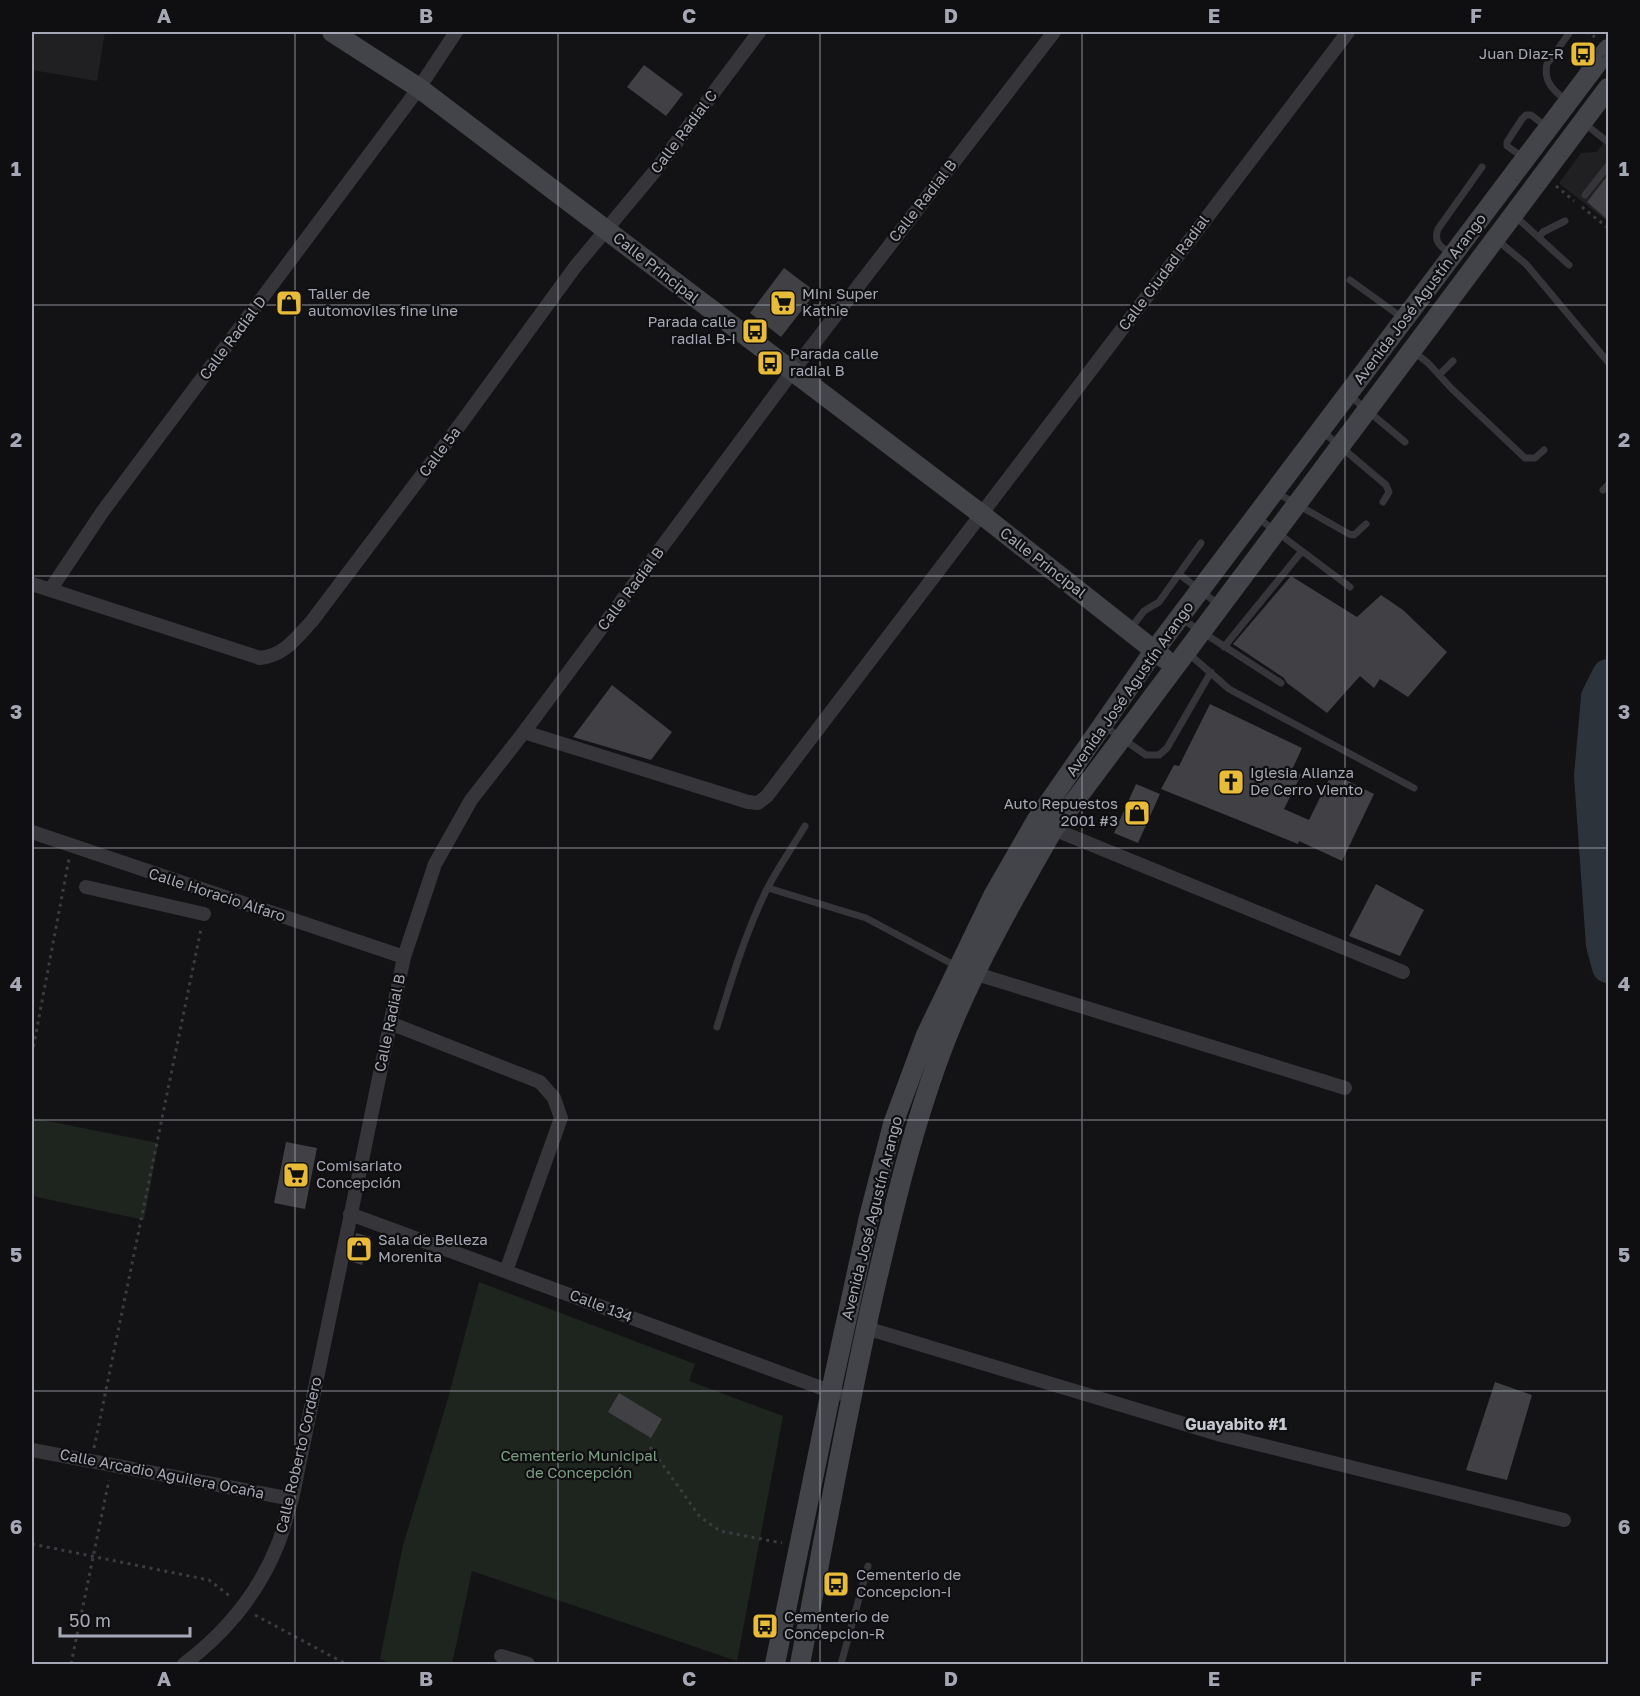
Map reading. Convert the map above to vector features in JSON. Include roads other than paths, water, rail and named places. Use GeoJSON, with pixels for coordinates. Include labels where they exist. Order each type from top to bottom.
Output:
{"type":"FeatureCollection","features":[{"type":"Feature","properties":{"kind":"main road","name":"Calle Principal"},"geometry":{"type":"LineString","coordinates":[[332,32],[419,88],[981,514],[1154,651],[1180,659]]}},
{"type":"Feature","properties":{"kind":"main road","name":"Avenida José Agustín Arango"},"geometry":{"type":"LineString","coordinates":[[775,1665],[869,1217],[893,1124],[926,1035],[1009,906],[1045,826],[1103,725],[1154,651],[1608,49]]}},
{"type":"Feature","properties":{"kind":"main road","name":"Avenida José Agustín Arango"},"geometry":{"type":"LineString","coordinates":[[1045,826],[1122,738],[1608,88]]}},
{"type":"Feature","properties":{"kind":"main road","name":"Avenida José Agustín Arango"},"geometry":{"type":"LineString","coordinates":[[800,1665],[851,1401],[890,1221],[914,1132],[968,971]]}},
{"type":"Feature","properties":{"kind":"street","name":"Calle Radial D"},"geometry":{"type":"LineString","coordinates":[[50,590],[103,511],[419,88],[456,32]]}},
{"type":"Feature","properties":{"kind":"street","name":"Calle Radial C"},"geometry":{"type":"LineString","coordinates":[[607,230],[655,171],[759,32]]}},
{"type":"Feature","properties":{"kind":"street","name":"Calle Radial B"},"geometry":{"type":"LineString","coordinates":[[350,1214],[404,957],[435,864],[471,800],[792,372],[1054,32]]}},
{"type":"Feature","properties":{"kind":"street","name":"Calle Ciudad Radial"},"geometry":{"type":"LineString","coordinates":[[524,732],[748,802],[758,802],[767,796],[1348,32]]}},
{"type":"Feature","properties":{"kind":"street","name":"Calle 5a"},"geometry":{"type":"LineString","coordinates":[[50,590],[260,658],[278,655],[312,621],[462,423],[575,267],[607,230]]}},
{"type":"Feature","properties":{"kind":"street"},"geometry":{"type":"LineString","coordinates":[[32,584],[50,590]]}},
{"type":"Feature","properties":{"kind":"street"},"geometry":{"type":"LineString","coordinates":[[1045,826],[1403,972]]}},
{"type":"Feature","properties":{"kind":"street","name":"Calle Horacio Alfaro"},"geometry":{"type":"LineString","coordinates":[[32,832],[404,957]]}},
{"type":"Feature","properties":{"kind":"street"},"geometry":{"type":"LineString","coordinates":[[182,909],[189,886]]}},
{"type":"Feature","properties":{"kind":"street"},"geometry":{"type":"LineString","coordinates":[[86,887],[204,914]]}},
{"type":"Feature","properties":{"kind":"street"},"geometry":{"type":"LineString","coordinates":[[968,971],[1345,1088]]}},
{"type":"Feature","properties":{"kind":"street"},"geometry":{"type":"LineString","coordinates":[[390,1023],[540,1082],[554,1098],[561,1118],[507,1271]]}},
{"type":"Feature","properties":{"kind":"street","name":"Calle 134"},"geometry":{"type":"LineString","coordinates":[[350,1214],[831,1391],[851,1401]]}},
{"type":"Feature","properties":{"kind":"street","name":"Calle Roberto Cordero"},"geometry":{"type":"LineString","coordinates":[[184,1665],[228,1626],[255,1589],[278,1544],[292,1499],[350,1214]]}},
{"type":"Feature","properties":{"kind":"street"},"geometry":{"type":"LineString","coordinates":[[866,1328],[1221,1435],[1564,1520]]}},
{"type":"Feature","properties":{"kind":"street","name":"Calle Arcadio Aguilera Ocaña"},"geometry":{"type":"LineString","coordinates":[[32,1450],[292,1499]]}},
{"type":"Feature","properties":{"kind":"street"},"geometry":{"type":"LineString","coordinates":[[501,1656],[528,1665]]}},
{"type":"Feature","properties":{"kind":"lane"},"geometry":{"type":"LineString","coordinates":[[1569,102],[1551,88],[1546,70],[1547,64],[1570,32]]}},
{"type":"Feature","properties":{"kind":"lane"},"geometry":{"type":"LineString","coordinates":[[1526,159],[1507,144],[1522,118],[1526,115],[1531,116],[1549,128]]}},
{"type":"Feature","properties":{"kind":"lane"},"geometry":{"type":"LineString","coordinates":[[1583,122],[1608,142]]}},
{"type":"Feature","properties":{"kind":"lane"},"geometry":{"type":"LineString","coordinates":[[1584,195],[1608,165]]}},
{"type":"Feature","properties":{"kind":"lane"},"geometry":{"type":"LineString","coordinates":[[1453,256],[1437,243],[1436,233],[1482,167]]}},
{"type":"Feature","properties":{"kind":"lane"},"geometry":{"type":"LineString","coordinates":[[1514,215],[1569,265]]}},
{"type":"Feature","properties":{"kind":"lane"},"geometry":{"type":"LineString","coordinates":[[1539,237],[1543,232],[1564,221]]}},
{"type":"Feature","properties":{"kind":"lane"},"geometry":{"type":"LineString","coordinates":[[1496,239],[1526,264],[1608,362]]}},
{"type":"Feature","properties":{"kind":"lane"},"geometry":{"type":"LineString","coordinates":[[1350,280],[1405,320]]}},
{"type":"Feature","properties":{"kind":"lane"},"geometry":{"type":"LineString","coordinates":[[1412,350],[1525,458],[1535,458],[1544,450]]}},
{"type":"Feature","properties":{"kind":"lane"},"geometry":{"type":"LineString","coordinates":[[1439,375],[1453,361]]}},
{"type":"Feature","properties":{"kind":"lane"},"geometry":{"type":"LineString","coordinates":[[1348,394],[1405,442]]}},
{"type":"Feature","properties":{"kind":"lane"},"geometry":{"type":"LineString","coordinates":[[1321,430],[1386,485],[1389,492],[1383,502]]}},
{"type":"Feature","properties":{"kind":"lane"},"geometry":{"type":"LineString","coordinates":[[1275,492],[1349,534],[1353,535],[1366,524]]}},
{"type":"Feature","properties":{"kind":"lane"},"geometry":{"type":"LineString","coordinates":[[1256,516],[1350,587]]}},
{"type":"Feature","properties":{"kind":"lane"},"geometry":{"type":"LineString","coordinates":[[1129,631],[1144,611],[1158,602],[1201,543]]}},
{"type":"Feature","properties":{"kind":"lane"},"geometry":{"type":"LineString","coordinates":[[1224,648],[1302,551]]}},
{"type":"Feature","properties":{"kind":"lane"},"geometry":{"type":"LineString","coordinates":[[1179,574],[1220,605]]}},
{"type":"Feature","properties":{"kind":"lane"},"geometry":{"type":"LineString","coordinates":[[1179,617],[1281,683]]}},
{"type":"Feature","properties":{"kind":"lane"},"geometry":{"type":"LineString","coordinates":[[1180,659],[1211,672],[1228,689],[1414,788]]}},
{"type":"Feature","properties":{"kind":"lane"},"geometry":{"type":"LineString","coordinates":[[1103,725],[1146,755],[1159,755],[1164,752],[1211,672]]}},
{"type":"Feature","properties":{"kind":"lane"},"geometry":{"type":"LineString","coordinates":[[717,1027],[758,909],[805,826]]}},
{"type":"Feature","properties":{"kind":"lane"},"geometry":{"type":"LineString","coordinates":[[768,888],[866,918],[968,971]]}},
{"type":"Feature","properties":{"kind":"lane"},"geometry":{"type":"LineString","coordinates":[[842,1665],[868,1566]]}},
{"type":"Feature","properties":{"kind":"waterway"},"geometry":{"type":"LineString","coordinates":[[1608,675],[1597,697],[1590,776],[1602,945],[1608,967]]}},
{"type":"Feature","properties":{"kind":"place","name":"Juan Diaz-R"},"geometry":{"type":"Point","coordinates":[1583,54]}},
{"type":"Feature","properties":{"kind":"place","name":"Taller de automoviles fine line"},"geometry":{"type":"Point","coordinates":[289,303]}},
{"type":"Feature","properties":{"kind":"place","name":"Mini Super Kathie"},"geometry":{"type":"Point","coordinates":[783,303]}},
{"type":"Feature","properties":{"kind":"place","name":"Parada calle radial B-I"},"geometry":{"type":"Point","coordinates":[755,331]}},
{"type":"Feature","properties":{"kind":"place","name":"Parada calle radial B"},"geometry":{"type":"Point","coordinates":[770,363]}},
{"type":"Feature","properties":{"kind":"place","name":"Iglesia Alianza De Cerro Viento"},"geometry":{"type":"Point","coordinates":[1231,782]}},
{"type":"Feature","properties":{"kind":"place","name":"Auto Repuestos 2001 #3"},"geometry":{"type":"Point","coordinates":[1137,813]}},
{"type":"Feature","properties":{"kind":"place","name":"Comisariato Concepción"},"geometry":{"type":"Point","coordinates":[296,1175]}},
{"type":"Feature","properties":{"kind":"place","name":"Sala de Belleza Morenita"},"geometry":{"type":"Point","coordinates":[359,1249]}},
{"type":"Feature","properties":{"kind":"place","name":"Cementerio de Concepcion-I"},"geometry":{"type":"Point","coordinates":[836,1584]}},
{"type":"Feature","properties":{"kind":"place","name":"Cementerio de Concepcion-R"},"geometry":{"type":"Point","coordinates":[765,1626]}},
{"type":"Feature","properties":{"kind":"district","name":"Guayabito #1"},"geometry":{"type":"Point","coordinates":[1236,1424]}},
{"type":"Feature","properties":{"kind":"park label","name":"Cementerio Municipal de Concepción"},"geometry":{"type":"Point","coordinates":[579,1464]}}]}
